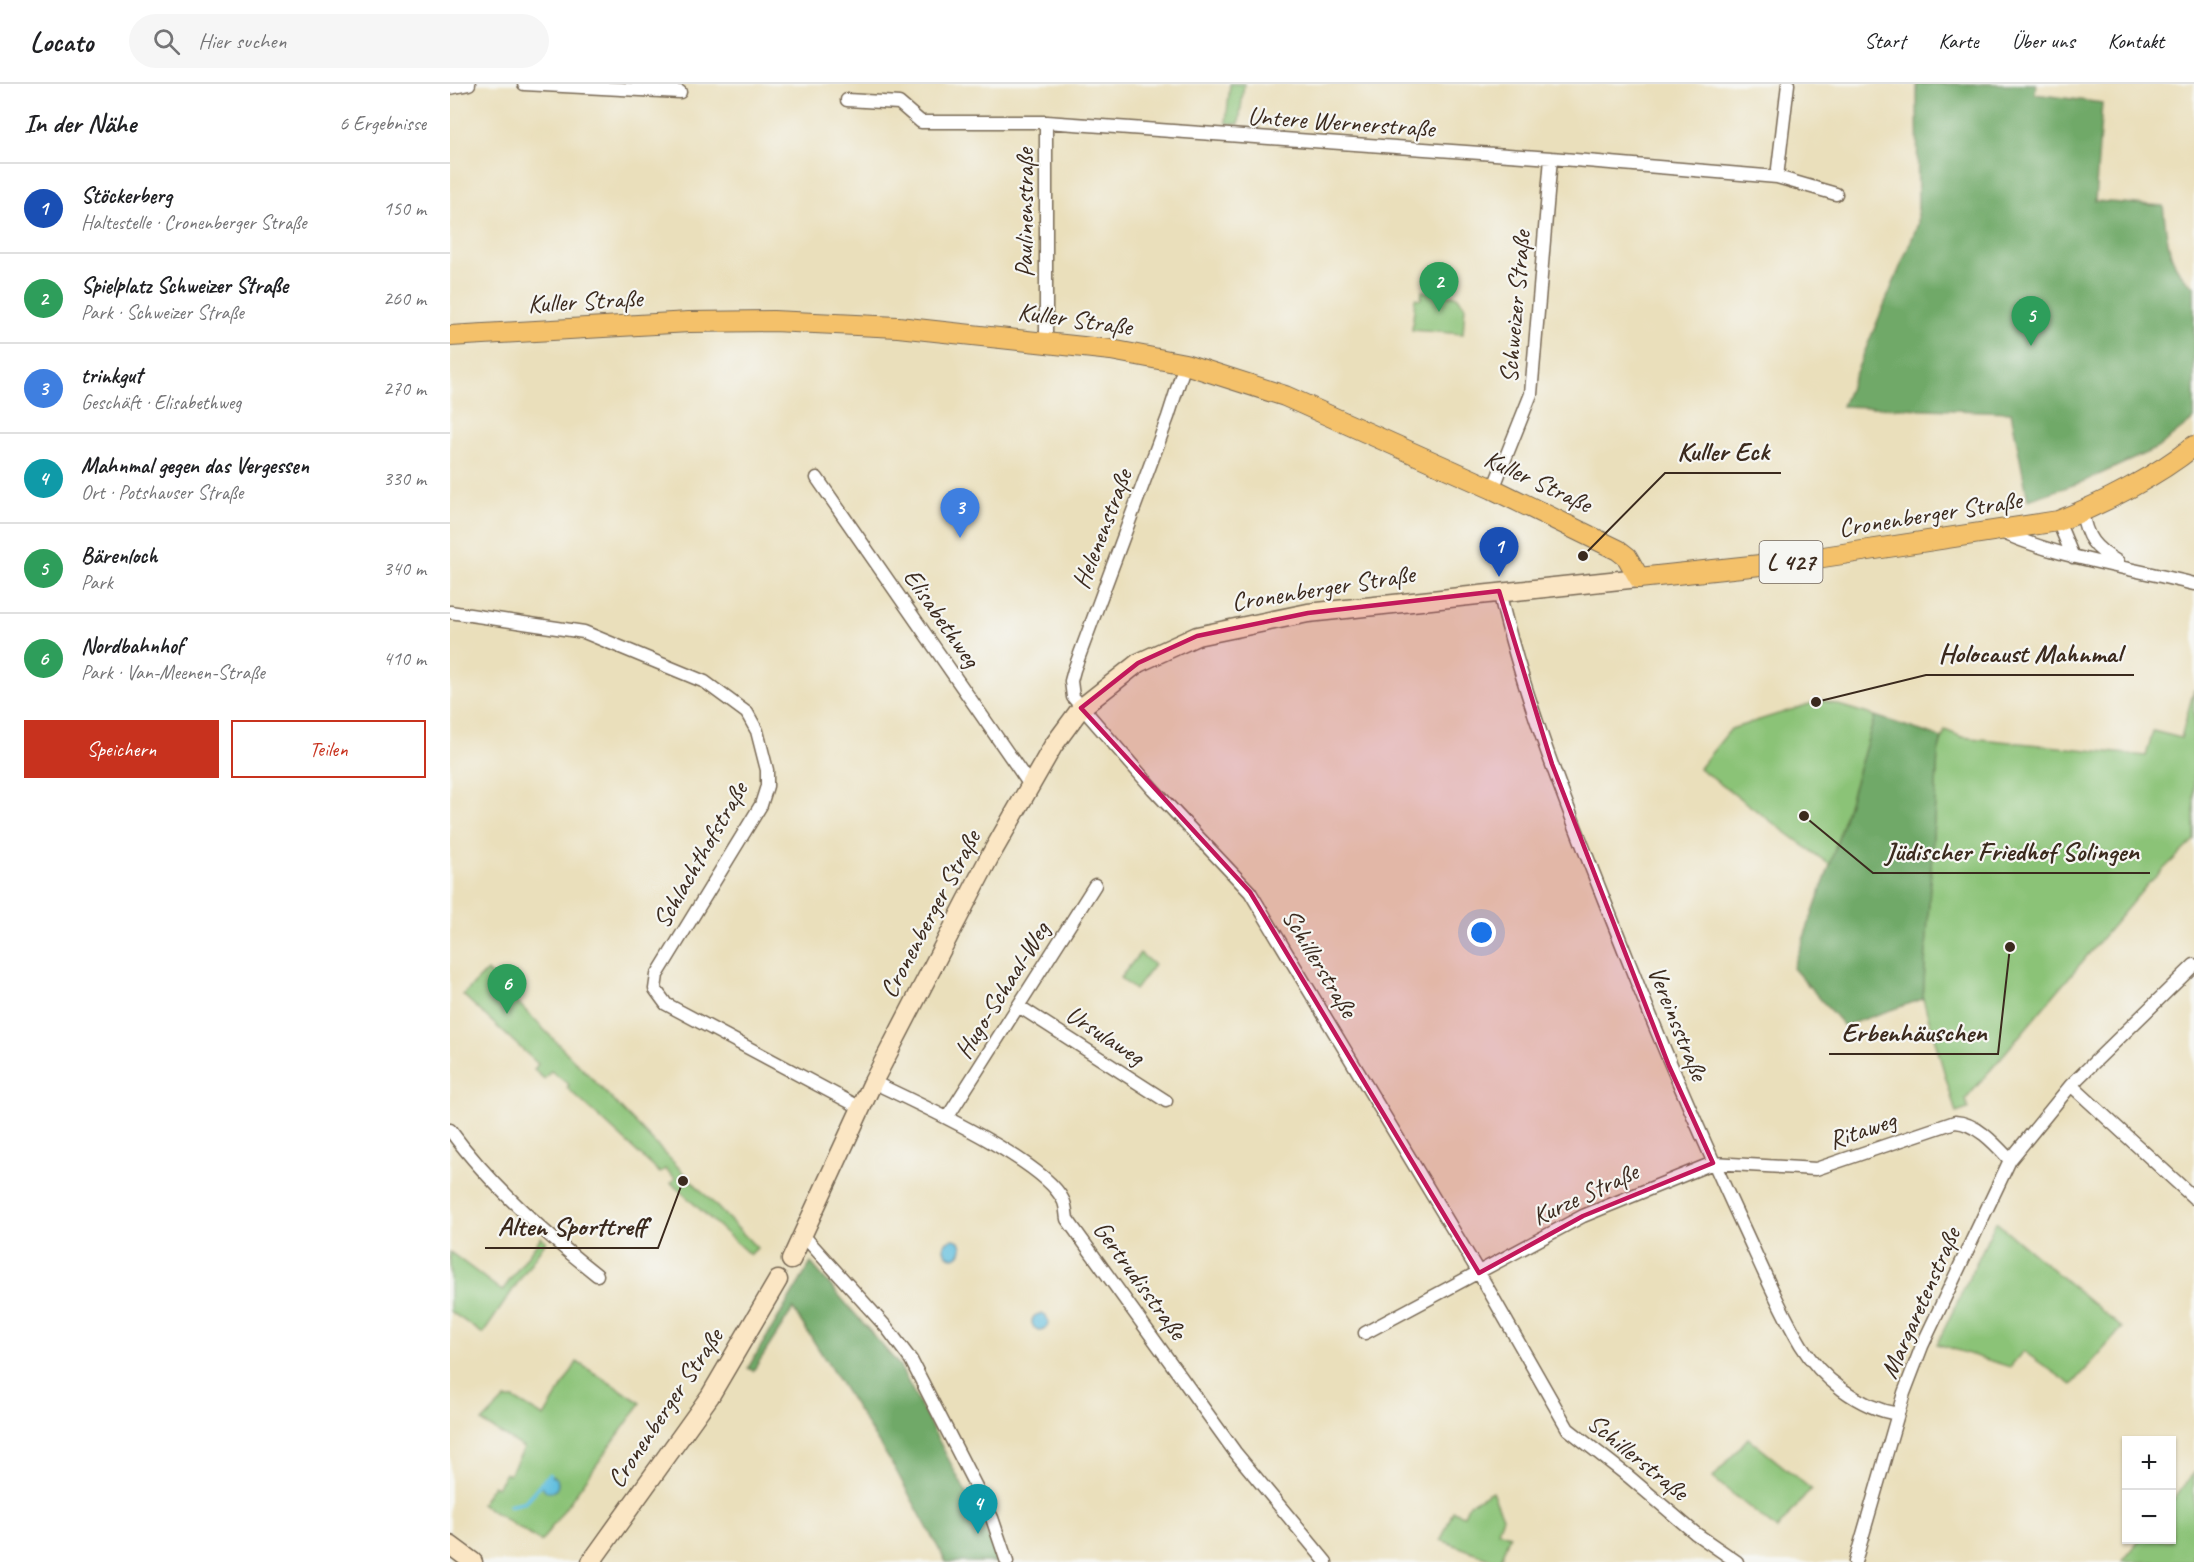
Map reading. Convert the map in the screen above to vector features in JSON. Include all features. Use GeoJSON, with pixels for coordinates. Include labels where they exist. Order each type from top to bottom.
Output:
{"type":"FeatureCollection","features":[{"type":"Feature","properties":{"kind":"main road","name":"Kuller Straße"},"geometry":{"type":"LineString","coordinates":[[450,336],[678,322],[773,321],[858,324],[1046,341],[1185,364],[1263,388],[1310,406],[1493,489],[1618,550],[1627,557],[1639,578]]}},
{"type":"Feature","properties":{"kind":"main road","name":"Cronenberger Straße"},"geometry":{"type":"LineString","coordinates":[[790,1260],[873,1082],[1030,785],[1079,706],[1138,663],[1197,636],[1308,613],[1797,561],[2058,521],[2082,512],[2136,483],[2194,446]]}},
{"type":"Feature","properties":{"kind":"main road","name":"Cronenberger Straße"},"geometry":{"type":"LineString","coordinates":[[591,1562],[711,1396],[778,1280]]}},
{"type":"Feature","properties":{"kind":"main road"},"geometry":{"type":"LineString","coordinates":[[450,1545],[473,1562]]}},
{"type":"Feature","properties":{"kind":"street"},"geometry":{"type":"LineString","coordinates":[[450,88],[469,84]]}},
{"type":"Feature","properties":{"kind":"street"},"geometry":{"type":"LineString","coordinates":[[524,84],[680,92]]}},
{"type":"Feature","properties":{"kind":"street"},"geometry":{"type":"LineString","coordinates":[[1777,177],[1788,84]]}},
{"type":"Feature","properties":{"kind":"street","name":"Untere Wernerstraße"},"geometry":{"type":"LineString","coordinates":[[847,100],[899,104],[921,122],[1046,122],[1551,158],[1777,177],[1836,194]]}},
{"type":"Feature","properties":{"kind":"street","name":"Paulinenstraße"},"geometry":{"type":"LineString","coordinates":[[1046,122],[1046,341]]}},
{"type":"Feature","properties":{"kind":"street","name":"Schweizer Straße"},"geometry":{"type":"LineString","coordinates":[[1493,489],[1531,394],[1551,158]]}},
{"type":"Feature","properties":{"kind":"street","name":"Helenenstraße"},"geometry":{"type":"LineString","coordinates":[[1079,706],[1071,689],[1074,670],[1168,417],[1185,364]]}},
{"type":"Feature","properties":{"kind":"street","name":"Elisabethweg"},"geometry":{"type":"LineString","coordinates":[[817,478],[1030,785]]}},
{"type":"Feature","properties":{"kind":"street"},"geometry":{"type":"LineString","coordinates":[[2082,512],[2085,531],[2091,541],[2124,566]]}},
{"type":"Feature","properties":{"kind":"street"},"geometry":{"type":"LineString","coordinates":[[2058,521],[2073,558]]}},
{"type":"Feature","properties":{"kind":"street"},"geometry":{"type":"LineString","coordinates":[[1998,531],[2073,558],[2124,566],[2194,584]]}},
{"type":"Feature","properties":{"kind":"street","name":"Vereinsstraße"},"geometry":{"type":"LineString","coordinates":[[1499,591],[1531,705],[1602,897],[1669,1066],[1713,1163],[1802,1346],[1822,1371],[1841,1388],[1882,1412],[1898,1414]]}},
{"type":"Feature","properties":{"kind":"street","name":"Schlachthofstraße"},"geometry":{"type":"LineString","coordinates":[[450,612],[584,632],[705,682],[747,713],[757,731],[767,770],[767,786],[761,805],[657,975],[655,989],[666,1004],[861,1108]]}},
{"type":"Feature","properties":{"kind":"street","name":"Schillerstraße"},"geometry":{"type":"LineString","coordinates":[[1079,706],[1250,892],[1479,1273],[1568,1429],[1695,1533],[1737,1562]]}},
{"type":"Feature","properties":{"kind":"street","name":"Hugo-Schaal-Weg"},"geometry":{"type":"LineString","coordinates":[[947,1118],[1020,1007],[1095,885]]}},
{"type":"Feature","properties":{"kind":"street","name":"Margaretenstraße"},"geometry":{"type":"LineString","coordinates":[[1855,1562],[1898,1414],[1922,1346],[2010,1160],[2071,1084],[2194,965]]}},
{"type":"Feature","properties":{"kind":"street","name":"Ursulaweg"},"geometry":{"type":"LineString","coordinates":[[1020,1007],[1166,1101]]}},
{"type":"Feature","properties":{"kind":"street","name":"Gertrudisstraße"},"geometry":{"type":"LineString","coordinates":[[873,1082],[947,1118],[1007,1152],[1048,1182],[1064,1201],[1067,1218],[1235,1452],[1326,1562]]}},
{"type":"Feature","properties":{"kind":"street"},"geometry":{"type":"LineString","coordinates":[[2071,1084],[2194,1198]]}},
{"type":"Feature","properties":{"kind":"street","name":"Ritaweg"},"geometry":{"type":"LineString","coordinates":[[1713,1163],[1816,1169],[1955,1122],[1967,1125],[1983,1135],[2010,1160]]}},
{"type":"Feature","properties":{"kind":"street"},"geometry":{"type":"LineString","coordinates":[[451,1134],[547,1235],[597,1275]]}},
{"type":"Feature","properties":{"kind":"street","name":"Kurze Straße"},"geometry":{"type":"LineString","coordinates":[[1479,1273],[1583,1216],[1713,1163]]}},
{"type":"Feature","properties":{"kind":"street"},"geometry":{"type":"LineString","coordinates":[[802,1234],[887,1328],[911,1360],[978,1488],[992,1518],[1007,1562]]}},
{"type":"Feature","properties":{"kind":"street"},"geometry":{"type":"LineString","coordinates":[[1365,1333],[1479,1273]]}},
{"type":"Feature","properties":{"kind":"highlighted area"},"geometry":{"type":"Polygon","coordinates":[[[1499,591],[1552,764],[1669,1066],[1713,1163],[1583,1216],[1479,1273],[1250,892],[1081,708],[1138,663],[1197,636],[1308,613],[1499,591]]]}},
{"type":"Feature","properties":{"kind":"green space"},"geometry":{"type":"Polygon","coordinates":[[[1230,84],[1244,84],[1239,124],[1226,123],[1230,84]]]}},
{"type":"Feature","properties":{"kind":"green space"},"geometry":{"type":"Polygon","coordinates":[[[1917,84],[2036,84],[2035,94],[2102,103],[2095,201],[2163,206],[2167,240],[2173,261],[2185,279],[2194,286],[2194,419],[2157,448],[2085,481],[2028,500],[2011,412],[1842,406],[1918,224],[1917,84]]]}},
{"type":"Feature","properties":{"kind":"green space"},"geometry":{"type":"Polygon","coordinates":[[[1422,291],[1457,296],[1465,306],[1463,334],[1412,330],[1415,298],[1421,299],[1422,291]]]}},
{"type":"Feature","properties":{"kind":"green space"},"geometry":{"type":"Polygon","coordinates":[[[2194,689],[2194,840],[2147,885],[1966,1099],[1968,1109],[1956,1113],[1923,999],[1938,753],[1945,730],[1962,737],[2146,756],[2153,731],[2181,738],[2194,689]]]}},
{"type":"Feature","properties":{"kind":"green space"},"geometry":{"type":"Polygon","coordinates":[[[1822,700],[1875,716],[1830,865],[1699,768],[1731,729],[1822,700]]]}},
{"type":"Feature","properties":{"kind":"green space"},"geometry":{"type":"Polygon","coordinates":[[[1875,716],[1942,738],[1938,753],[1923,999],[1844,1026],[1793,968],[1830,865],[1875,716]]]}},
{"type":"Feature","properties":{"kind":"green space"},"geometry":{"type":"Polygon","coordinates":[[[1140,953],[1154,965],[1135,990],[1120,978],[1140,953]]]}},
{"type":"Feature","properties":{"kind":"green space"},"geometry":{"type":"Polygon","coordinates":[[[487,971],[757,1248],[750,1255],[671,1183],[675,1178],[665,1169],[660,1173],[567,1088],[569,1085],[551,1071],[544,1079],[534,1070],[538,1064],[463,995],[487,971]]]}},
{"type":"Feature","properties":{"kind":"green space"},"geometry":{"type":"Polygon","coordinates":[[[1996,1222],[2122,1328],[2072,1385],[2023,1351],[2010,1367],[1937,1344],[1996,1222]]]}},
{"type":"Feature","properties":{"kind":"green space"},"geometry":{"type":"Polygon","coordinates":[[[541,1237],[546,1241],[483,1334],[450,1311],[450,1252],[502,1291],[541,1237]]]}},
{"type":"Feature","properties":{"kind":"green space"},"geometry":{"type":"Polygon","coordinates":[[[811,1263],[899,1365],[983,1525],[998,1562],[946,1562],[894,1467],[793,1309],[753,1371],[748,1368],[811,1263]]]}},
{"type":"Feature","properties":{"kind":"green space"},"geometry":{"type":"Polygon","coordinates":[[[577,1362],[641,1403],[541,1542],[481,1504],[493,1485],[497,1487],[506,1473],[509,1475],[524,1448],[482,1422],[505,1399],[514,1399],[544,1417],[577,1362]]]}},
{"type":"Feature","properties":{"kind":"green space"},"geometry":{"type":"Polygon","coordinates":[[[1748,1438],[1811,1489],[1777,1530],[1713,1478],[1748,1438]]]}},
{"type":"Feature","properties":{"kind":"green space"},"geometry":{"type":"Polygon","coordinates":[[[2194,1473],[2194,1562],[2122,1562],[2137,1544],[2176,1544],[2176,1496],[2194,1473]]]}},
{"type":"Feature","properties":{"kind":"green space"},"geometry":{"type":"Polygon","coordinates":[[[1492,1491],[1503,1517],[1498,1531],[1510,1535],[1499,1562],[1441,1540],[1453,1511],[1464,1515],[1469,1504],[1492,1491]]]}},
{"type":"Feature","properties":{"kind":"water"},"geometry":{"type":"Polygon","coordinates":[[[953,1239],[959,1242],[962,1248],[959,1254],[953,1257],[947,1254],[944,1248],[947,1242],[953,1239]]]}},
{"type":"Feature","properties":{"kind":"water"},"geometry":{"type":"Polygon","coordinates":[[[1037,1314],[1043,1314],[1048,1322],[1046,1328],[1037,1330],[1032,1325],[1032,1319],[1037,1314]]]}},
{"type":"Feature","properties":{"kind":"water"},"geometry":{"type":"Polygon","coordinates":[[[550,1476],[558,1484],[550,1492],[542,1484],[550,1476]]]}},
{"type":"Feature","properties":{"kind":"waterway"},"geometry":{"type":"LineString","coordinates":[[510,1505],[525,1502],[549,1475]]}},
{"type":"Feature","properties":{"kind":"place","name":"Spielplatz Schweizer Straße"},"geometry":{"type":"Point","coordinates":[1439,312]}},
{"type":"Feature","properties":{"kind":"place","name":"Bärenloch"},"geometry":{"type":"Point","coordinates":[2031,346]}},
{"type":"Feature","properties":{"kind":"place","name":"trinkgut"},"geometry":{"type":"Point","coordinates":[960,538]}},
{"type":"Feature","properties":{"kind":"place","name":"Kuller Eck"},"geometry":{"type":"Point","coordinates":[1583,556]}},
{"type":"Feature","properties":{"kind":"place","name":"Stöckerberg"},"geometry":{"type":"Point","coordinates":[1499,577]}},
{"type":"Feature","properties":{"kind":"place","name":"Holocaust Mahnmal"},"geometry":{"type":"Point","coordinates":[1816,702]}},
{"type":"Feature","properties":{"kind":"place","name":"Jüdischer Friedhof Solingen"},"geometry":{"type":"Point","coordinates":[1804,816]}},
{"type":"Feature","properties":{"kind":"place","name":"Erbenhäuschen"},"geometry":{"type":"Point","coordinates":[2010,947]}},
{"type":"Feature","properties":{"kind":"place","name":"Nordbahnhof"},"geometry":{"type":"Point","coordinates":[507,1014]}},
{"type":"Feature","properties":{"kind":"place","name":"Alten Sporttreff"},"geometry":{"type":"Point","coordinates":[683,1181]}},
{"type":"Feature","properties":{"kind":"place","name":"Mahnmal gegen das Vergessen"},"geometry":{"type":"Point","coordinates":[978,1534]}}]}
